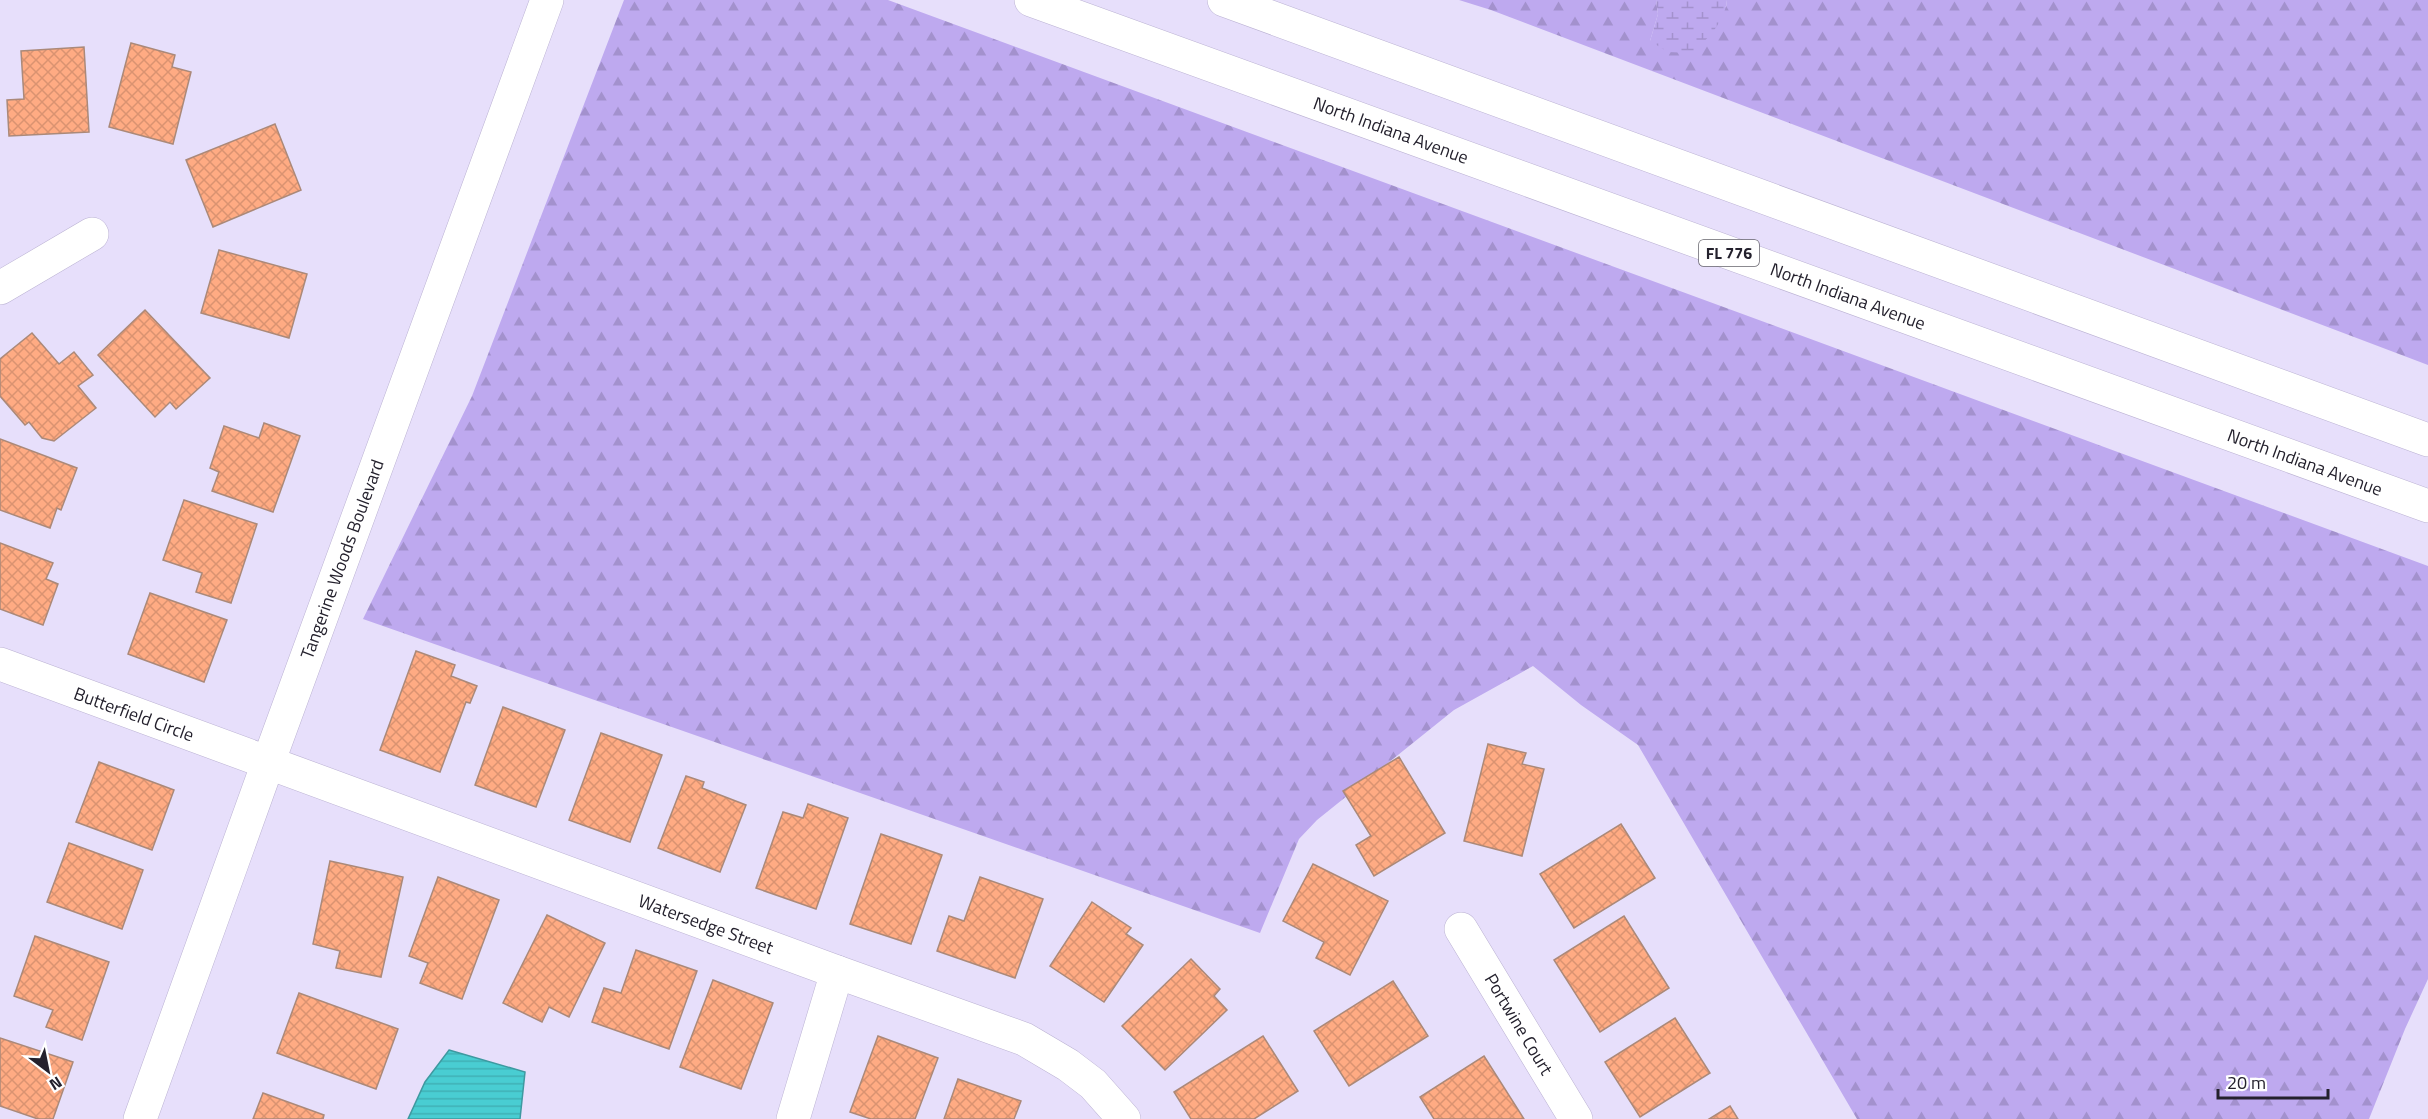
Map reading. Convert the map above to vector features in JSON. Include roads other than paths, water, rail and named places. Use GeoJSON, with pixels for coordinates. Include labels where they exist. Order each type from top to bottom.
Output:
{"type":"FeatureCollection","features":[{"type":"Feature","properties":{"kind":"street","name":"Tangerine Woods Boulevard"},"geometry":{"type":"LineString","coordinates":[[140,1119],[547,0]]}},
{"type":"Feature","properties":{"kind":"street","name":"North Indiana Avenue"},"geometry":{"type":"LineString","coordinates":[[1031,0],[2428,506]]}},
{"type":"Feature","properties":{"kind":"street"},"geometry":{"type":"LineString","coordinates":[[1224,0],[2428,440]]}},
{"type":"Feature","properties":{"kind":"street"},"geometry":{"type":"LineString","coordinates":[[0,288],[92,234]]}},
{"type":"Feature","properties":{"kind":"street","name":"Butterfield Circle"},"geometry":{"type":"LineString","coordinates":[[0,664],[268,763]]}},
{"type":"Feature","properties":{"kind":"street","name":"Watersedge Street"},"geometry":{"type":"LineString","coordinates":[[268,763],[1024,1039],[1068,1065],[1093,1084],[1124,1119]]}},
{"type":"Feature","properties":{"kind":"street","name":"Portwine Court"},"geometry":{"type":"LineString","coordinates":[[1461,929],[1576,1119]]}},
{"type":"Feature","properties":{"kind":"street"},"geometry":{"type":"LineString","coordinates":[[793,1119],[837,972]]}}]}
